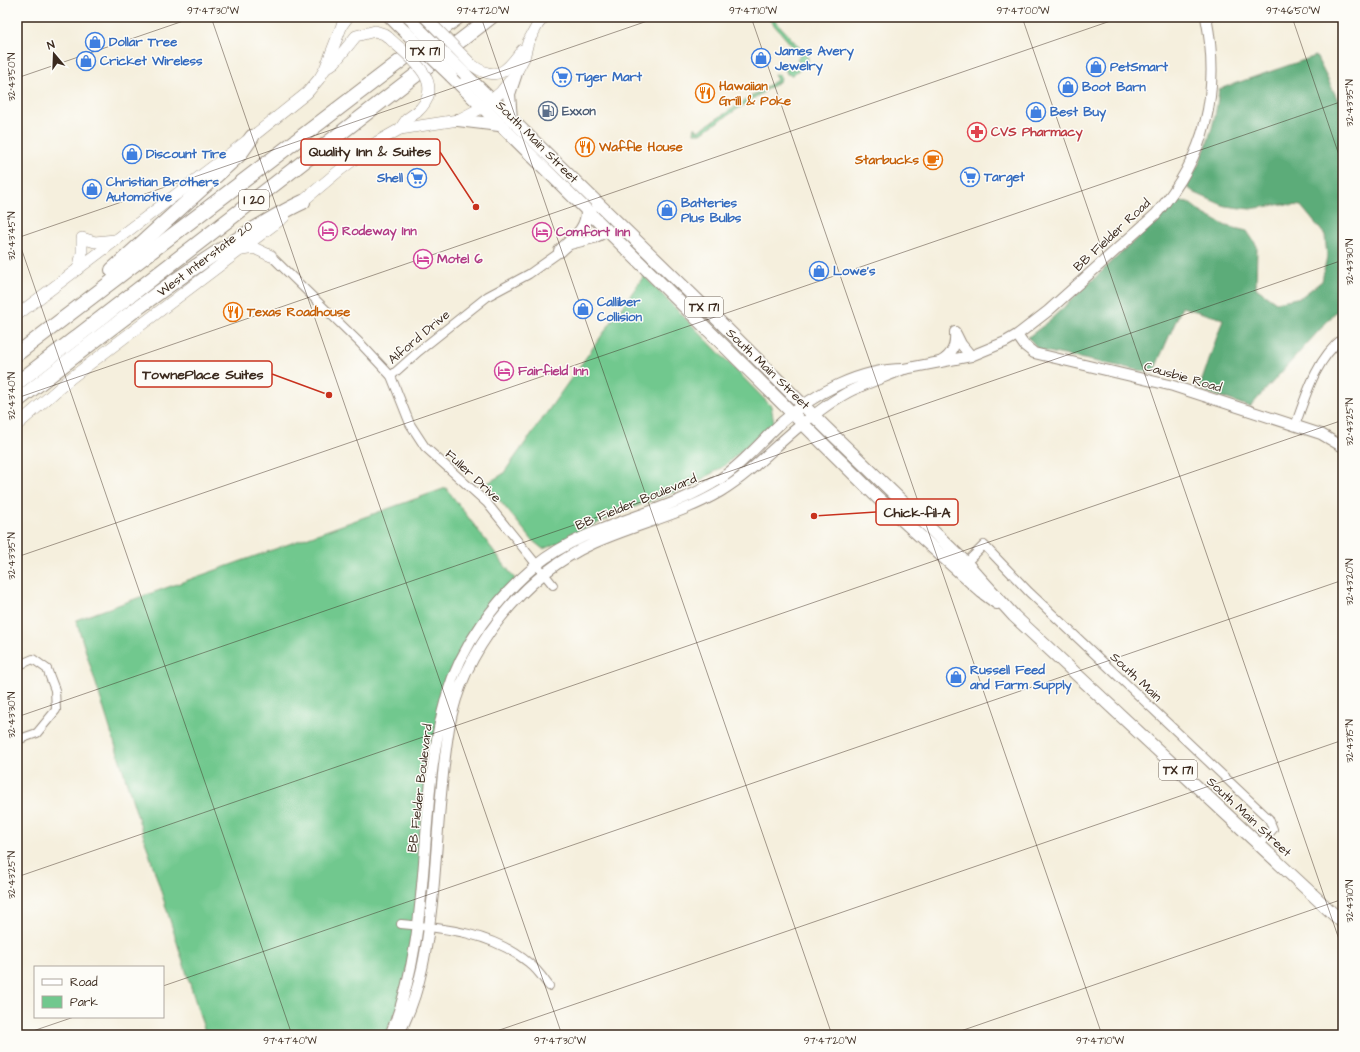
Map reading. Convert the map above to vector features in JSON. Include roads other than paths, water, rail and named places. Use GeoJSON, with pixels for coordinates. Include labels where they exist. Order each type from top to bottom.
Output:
{"type":"FeatureCollection","features":[{"type":"Feature","properties":{"kind":"highway","name":"I 20"},"geometry":{"type":"LineString","coordinates":[[17,354],[458,17]]}},
{"type":"Feature","properties":{"kind":"highway","name":"I 20"},"geometry":{"type":"LineString","coordinates":[[17,383],[491,17]]}},
{"type":"Feature","properties":{"kind":"highway"},"geometry":{"type":"LineString","coordinates":[[48,330],[56,316],[99,282],[172,217],[240,154],[252,137]]}},
{"type":"Feature","properties":{"kind":"highway"},"geometry":{"type":"LineString","coordinates":[[17,401],[123,319],[199,264],[284,210],[303,202]]}},
{"type":"Feature","properties":{"kind":"main road"},"geometry":{"type":"LineString","coordinates":[[17,315],[252,137],[307,93],[319,80],[325,69],[342,25],[348,17]]}},
{"type":"Feature","properties":{"kind":"main road","name":"South Main Street"},"geometry":{"type":"LineString","coordinates":[[390,17],[405,21],[464,73],[487,104],[499,125],[884,503],[982,592],[1014,616]]}},
{"type":"Feature","properties":{"kind":"main road"},"geometry":{"type":"LineString","coordinates":[[425,17],[464,73],[488,74],[502,72],[510,67],[544,17]]}},
{"type":"Feature","properties":{"kind":"main road"},"geometry":{"type":"LineString","coordinates":[[325,69],[335,62],[356,36],[375,31],[384,34],[426,76],[429,83],[428,95],[423,105],[417,112],[407,119],[400,129]]}},
{"type":"Feature","properties":{"kind":"main road"},"geometry":{"type":"LineString","coordinates":[[511,119],[509,94],[516,73],[524,58],[528,42]]}},
{"type":"Feature","properties":{"kind":"main road"},"geometry":{"type":"LineString","coordinates":[[487,104],[516,73]]}},
{"type":"Feature","properties":{"kind":"main road","name":"South Main Street"},"geometry":{"type":"LineString","coordinates":[[487,104],[511,119],[966,563],[1014,616],[1343,923]]}},
{"type":"Feature","properties":{"kind":"main road","name":"West Interstate 20"},"geometry":{"type":"LineString","coordinates":[[17,425],[71,378],[267,230],[377,142],[400,129],[458,120],[487,104]]}},
{"type":"Feature","properties":{"kind":"main road"},"geometry":{"type":"LineString","coordinates":[[458,120],[499,125]]}},
{"type":"Feature","properties":{"kind":"main road"},"geometry":{"type":"LineString","coordinates":[[560,250],[586,225],[587,211],[596,212],[609,222],[615,219]]}},
{"type":"Feature","properties":{"kind":"main road"},"geometry":{"type":"LineString","coordinates":[[267,230],[264,241],[271,256]]}},
{"type":"Feature","properties":{"kind":"main road"},"geometry":{"type":"LineString","coordinates":[[608,232],[613,232],[637,241]]}},
{"type":"Feature","properties":{"kind":"main road"},"geometry":{"type":"LineString","coordinates":[[78,269],[82,253],[82,238],[95,242],[115,240]]}},
{"type":"Feature","properties":{"kind":"main road"},"geometry":{"type":"LineString","coordinates":[[241,250],[254,248],[271,256]]}},
{"type":"Feature","properties":{"kind":"street","name":"BB Fielder Road"},"geometry":{"type":"LineString","coordinates":[[904,369],[971,356],[1005,342],[1017,335],[1048,311],[1156,214],[1176,189],[1201,141],[1211,92],[1212,53],[1206,17]]}},
{"type":"Feature","properties":{"kind":"street","name":"Alford Drive"},"geometry":{"type":"LineString","coordinates":[[271,256],[361,344],[391,376],[419,351],[488,296],[529,274],[560,250],[570,245],[594,239],[608,232]]}},
{"type":"Feature","properties":{"kind":"street"},"geometry":{"type":"LineString","coordinates":[[935,364],[949,356],[954,345],[955,332],[961,344],[971,356]]}},
{"type":"Feature","properties":{"kind":"street","name":"Causbie Road"},"geometry":{"type":"LineString","coordinates":[[1017,335],[1024,345],[1034,353],[1173,386],[1321,434],[1343,447]]}},
{"type":"Feature","properties":{"kind":"street"},"geometry":{"type":"LineString","coordinates":[[1296,426],[1310,383],[1323,360],[1343,338]]}},
{"type":"Feature","properties":{"kind":"street","name":"BB Fielder Boulevard"},"geometry":{"type":"LineString","coordinates":[[398,1035],[410,1014],[430,928],[445,753],[449,725],[467,673],[502,616],[540,569],[559,550],[594,532],[682,499],[706,488],[734,469],[793,414],[844,382],[865,374],[885,369],[904,369]]}},
{"type":"Feature","properties":{"kind":"street","name":"BB Fielder Boulevard"},"geometry":{"type":"LineString","coordinates":[[390,1035],[400,1013],[414,955],[435,752],[447,695],[457,667],[473,638],[514,585],[540,569],[587,546],[685,509],[722,490],[741,477],[813,415],[856,388],[904,369]]}},
{"type":"Feature","properties":{"kind":"street","name":"Fuller Drive"},"geometry":{"type":"LineString","coordinates":[[391,376],[410,424],[425,447],[487,503],[552,586]]}},
{"type":"Feature","properties":{"kind":"street","name":"South Main"},"geometry":{"type":"LineString","coordinates":[[966,563],[984,545],[1029,592],[1269,819],[1273,829],[1259,845]]}},
{"type":"Feature","properties":{"kind":"street"},"geometry":{"type":"LineString","coordinates":[[17,666],[33,659],[47,669],[55,690],[56,710],[37,733],[17,740]]}},
{"type":"Feature","properties":{"kind":"street"},"geometry":{"type":"LineString","coordinates":[[401,924],[488,939],[507,948],[530,963],[549,986]]}},
{"type":"Feature","properties":{"kind":"place","name":"Dollar Tree"},"geometry":{"type":"Point","coordinates":[95,42]}},
{"type":"Feature","properties":{"kind":"place","name":"James Avery Jewelry"},"geometry":{"type":"Point","coordinates":[761,58]}},
{"type":"Feature","properties":{"kind":"place","name":"Cricket Wireless"},"geometry":{"type":"Point","coordinates":[86,61]}},
{"type":"Feature","properties":{"kind":"place","name":"PetSmart"},"geometry":{"type":"Point","coordinates":[1096,67]}},
{"type":"Feature","properties":{"kind":"place","name":"Tiger Mart"},"geometry":{"type":"Point","coordinates":[562,77]}},
{"type":"Feature","properties":{"kind":"place","name":"Boot Barn"},"geometry":{"type":"Point","coordinates":[1068,87]}},
{"type":"Feature","properties":{"kind":"place","name":"Hawaiian Grill & Poke"},"geometry":{"type":"Point","coordinates":[705,93]}},
{"type":"Feature","properties":{"kind":"place","name":"Exxon"},"geometry":{"type":"Point","coordinates":[548,111]}},
{"type":"Feature","properties":{"kind":"place","name":"Best Buy"},"geometry":{"type":"Point","coordinates":[1036,112]}},
{"type":"Feature","properties":{"kind":"place","name":"CVS Pharmacy"},"geometry":{"type":"Point","coordinates":[977,132]}},
{"type":"Feature","properties":{"kind":"place","name":"Waffle House"},"geometry":{"type":"Point","coordinates":[585,147]}},
{"type":"Feature","properties":{"kind":"place","name":"Discount Tire"},"geometry":{"type":"Point","coordinates":[132,154]}},
{"type":"Feature","properties":{"kind":"place","name":"Starbucks"},"geometry":{"type":"Point","coordinates":[933,160]}},
{"type":"Feature","properties":{"kind":"place","name":"Target"},"geometry":{"type":"Point","coordinates":[970,177]}},
{"type":"Feature","properties":{"kind":"place","name":"Shell"},"geometry":{"type":"Point","coordinates":[417,178]}},
{"type":"Feature","properties":{"kind":"place","name":"Christian Brothers Automotive"},"geometry":{"type":"Point","coordinates":[92,189]}},
{"type":"Feature","properties":{"kind":"place","name":"Quality Inn & Suites"},"geometry":{"type":"Point","coordinates":[476,207]}},
{"type":"Feature","properties":{"kind":"place","name":"Batteries Plus Bulbs"},"geometry":{"type":"Point","coordinates":[667,210]}},
{"type":"Feature","properties":{"kind":"place","name":"Rodeway Inn"},"geometry":{"type":"Point","coordinates":[328,231]}},
{"type":"Feature","properties":{"kind":"place","name":"Comfort Inn"},"geometry":{"type":"Point","coordinates":[542,232]}},
{"type":"Feature","properties":{"kind":"place","name":"Motel 6"},"geometry":{"type":"Point","coordinates":[423,259]}},
{"type":"Feature","properties":{"kind":"place","name":"Lowe's"},"geometry":{"type":"Point","coordinates":[819,271]}},
{"type":"Feature","properties":{"kind":"place","name":"Calliber Collision"},"geometry":{"type":"Point","coordinates":[583,309]}},
{"type":"Feature","properties":{"kind":"place","name":"Texas Roadhouse"},"geometry":{"type":"Point","coordinates":[233,312]}},
{"type":"Feature","properties":{"kind":"place","name":"Fairfield Inn"},"geometry":{"type":"Point","coordinates":[504,371]}},
{"type":"Feature","properties":{"kind":"place","name":"TownePlace Suites"},"geometry":{"type":"Point","coordinates":[329,395]}},
{"type":"Feature","properties":{"kind":"place","name":"Chick-fil-A"},"geometry":{"type":"Point","coordinates":[814,516]}},
{"type":"Feature","properties":{"kind":"place","name":"Russell Feed and Farm Supply"},"geometry":{"type":"Point","coordinates":[956,677]}}]}
